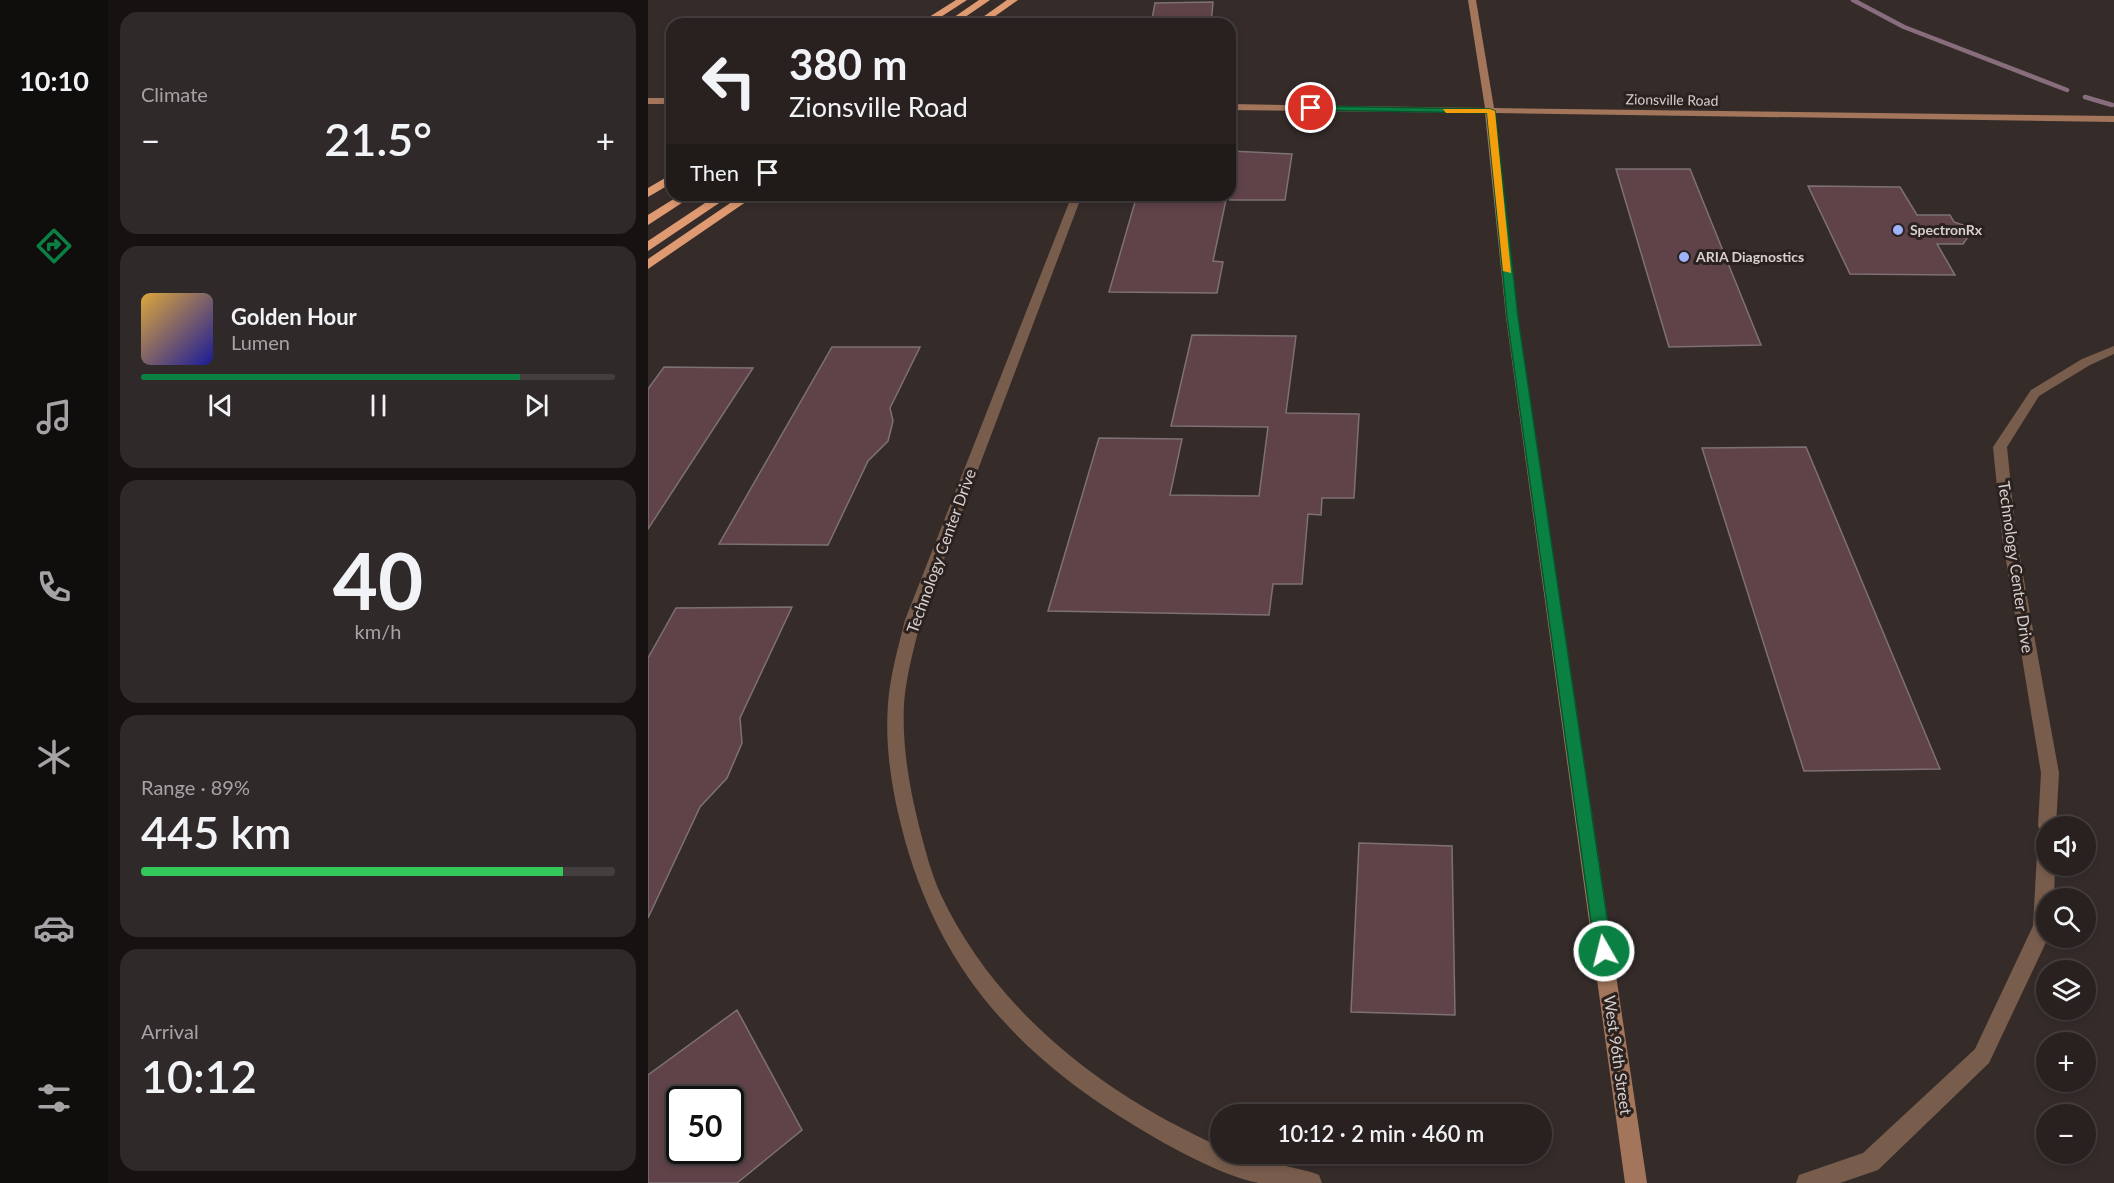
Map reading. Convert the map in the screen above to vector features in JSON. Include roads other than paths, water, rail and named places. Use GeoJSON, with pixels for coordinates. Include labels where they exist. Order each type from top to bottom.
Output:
{"type":"FeatureCollection","features":[{"type":"Feature","properties":{"kind":"highway"},"geometry":{"type":"LineString","coordinates":[[933,18],[962,0]]}},
{"type":"Feature","properties":{"kind":"highway"},"geometry":{"type":"LineString","coordinates":[[958,18],[985,0]]}},
{"type":"Feature","properties":{"kind":"highway"},"geometry":{"type":"LineString","coordinates":[[987,18],[1014,0]]}},
{"type":"Feature","properties":{"kind":"highway"},"geometry":{"type":"LineString","coordinates":[[1000,18],[1025,0]]}},
{"type":"Feature","properties":{"kind":"highway"},"geometry":{"type":"LineString","coordinates":[[648,193],[666,182]]}},
{"type":"Feature","properties":{"kind":"highway"},"geometry":{"type":"LineString","coordinates":[[648,221],[679,201]]}},
{"type":"Feature","properties":{"kind":"highway"},"geometry":{"type":"LineString","coordinates":[[648,247],[716,201]]}},
{"type":"Feature","properties":{"kind":"highway"},"geometry":{"type":"LineString","coordinates":[[648,265],[741,201]]}},
{"type":"Feature","properties":{"kind":"main road","name":"West 96th Street"},"geometry":{"type":"LineString","coordinates":[[1472,0],[1490,111],[1512,317],[1542,509],[1636,1183]]}},
{"type":"Feature","properties":{"kind":"main road"},"geometry":{"type":"LineString","coordinates":[[648,101],[666,101]]}},
{"type":"Feature","properties":{"kind":"main road","name":"Zionsville Road"},"geometry":{"type":"LineString","coordinates":[[1236,107],[2114,119]]}},
{"type":"Feature","properties":{"kind":"street","name":"Technology Center Drive"},"geometry":{"type":"LineString","coordinates":[[1075,201],[913,620],[896,704],[897,747],[904,796],[916,851],[934,900],[956,942],[997,1001],[1046,1049],[1095,1088],[1155,1127],[1234,1164],[1311,1183]]}},
{"type":"Feature","properties":{"kind":"street","name":"Technology Center Drive"},"geometry":{"type":"LineString","coordinates":[[2048,816],[2050,773],[2008,536],[2000,447],[2035,393],[2110,353]]}},
{"type":"Feature","properties":{"kind":"street"},"geometry":{"type":"LineString","coordinates":[[1807,1183],[1870,1162],[1982,1056],[2043,927],[2045,876]]}},
{"type":"Feature","properties":{"kind":"waterway"},"geometry":{"type":"LineString","coordinates":[[1853,0],[1904,27],[2067,90]]}},
{"type":"Feature","properties":{"kind":"waterway"},"geometry":{"type":"LineString","coordinates":[[2085,97],[2112,105]]}},
{"type":"Feature","properties":{"kind":"place","name":"SpectronRx"},"geometry":{"type":"Point","coordinates":[1898,230]}},
{"type":"Feature","properties":{"kind":"place","name":"ARIA Diagnostics"},"geometry":{"type":"Point","coordinates":[1684,257]}}]}
